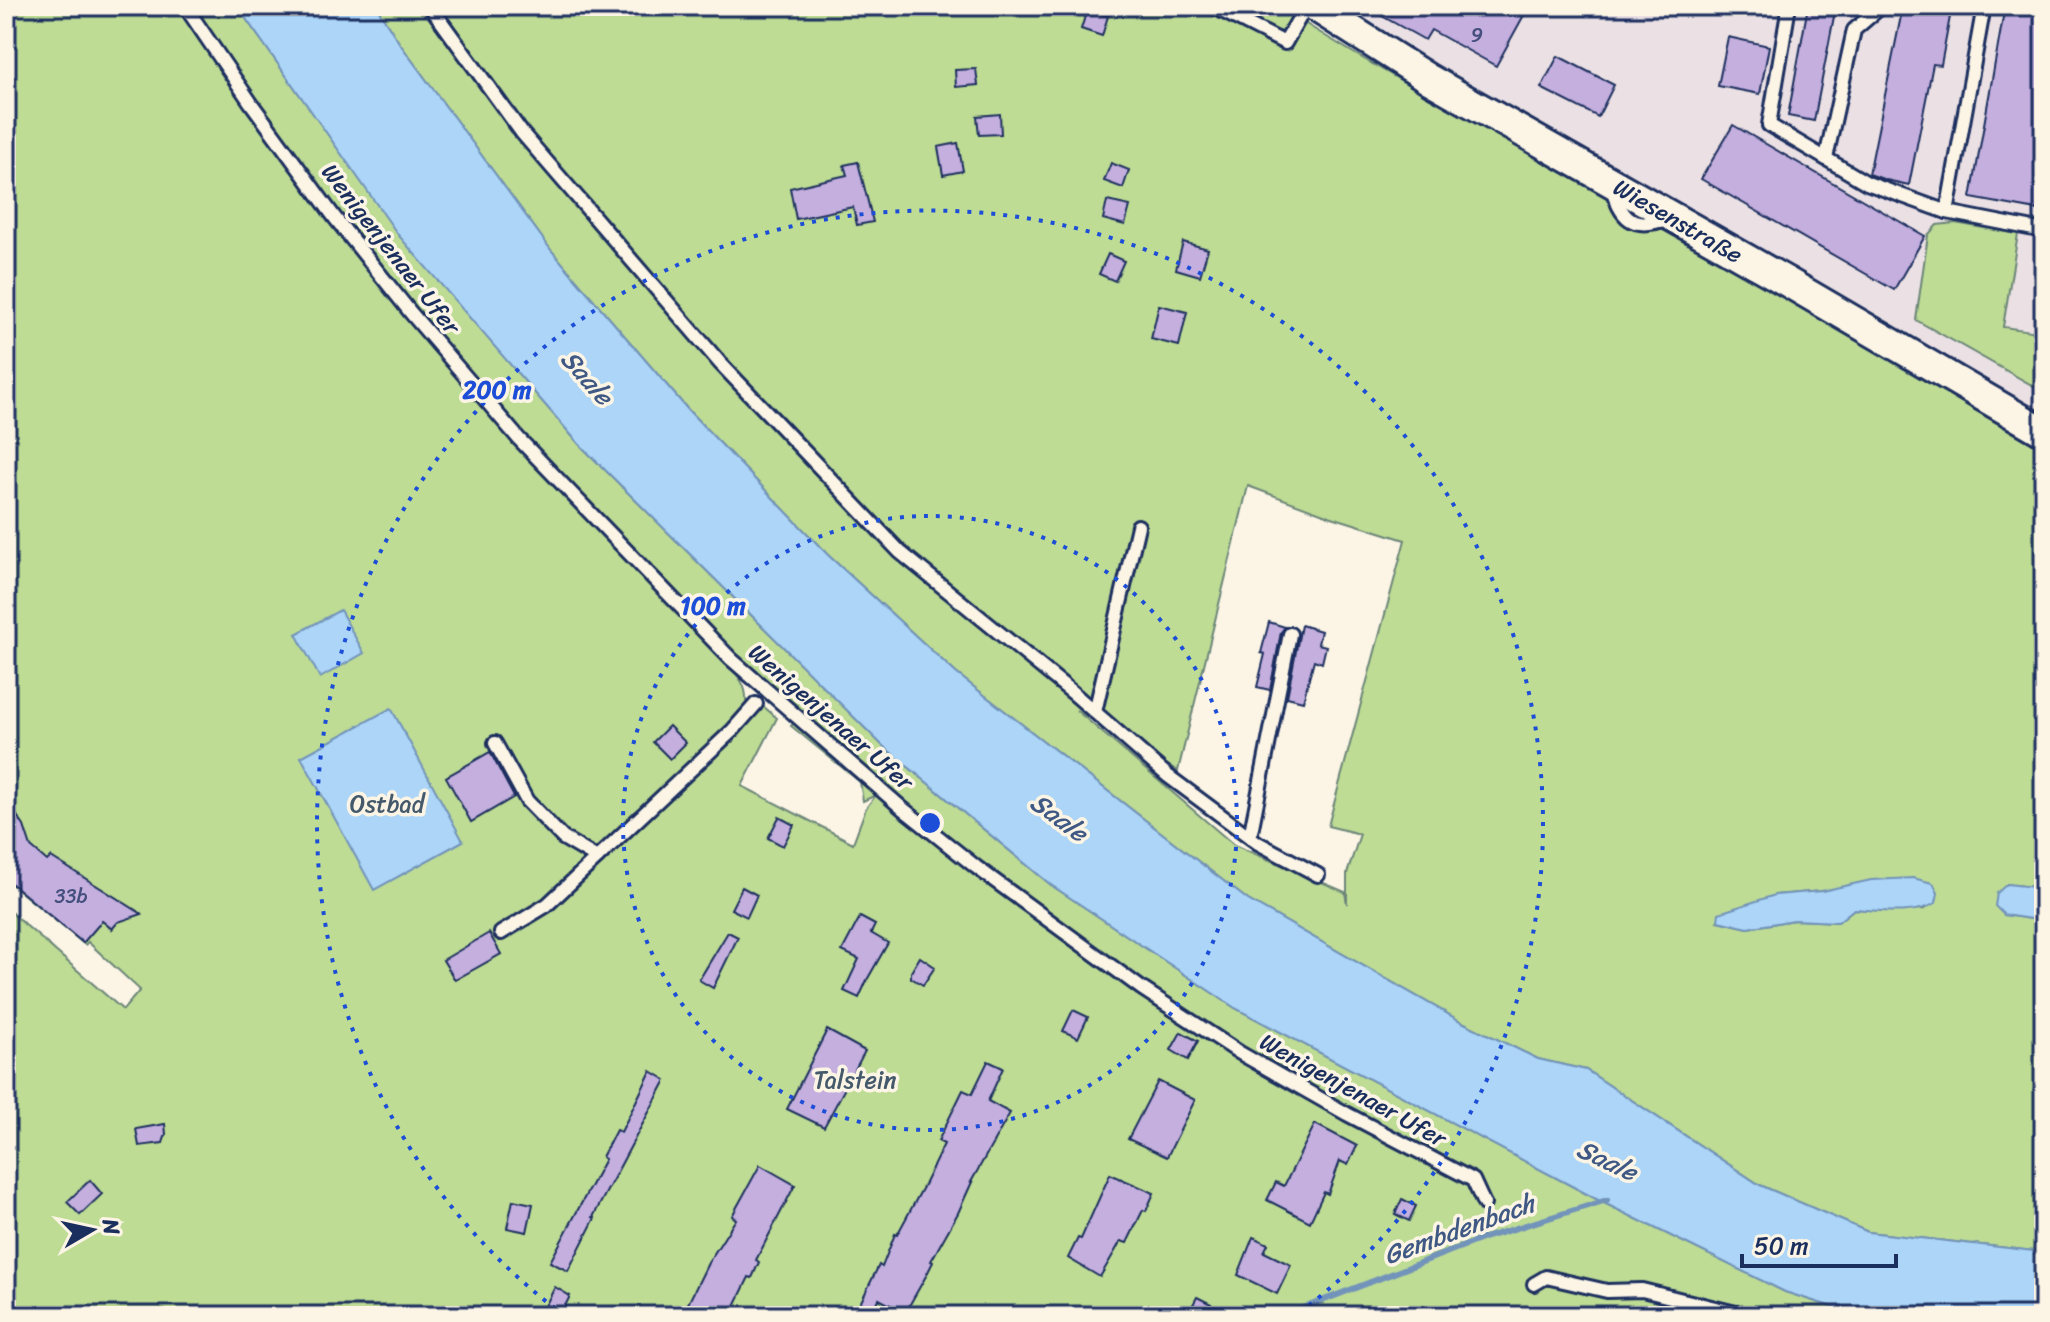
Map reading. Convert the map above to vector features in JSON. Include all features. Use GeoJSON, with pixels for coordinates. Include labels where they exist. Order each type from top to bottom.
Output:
{"type":"FeatureCollection","features":[{"type":"Feature","properties":{"kind":"street","name":"Wiesenstraße"},"geometry":{"type":"LineString","coordinates":[[1314,6],[1429,79],[2044,432]]}},
{"type":"Feature","properties":{"kind":"lane","name":"Wenigenjenaer Ufer"},"geometry":{"type":"LineString","coordinates":[[185,6],[335,218],[411,313],[519,439],[731,659],[889,798],[976,867],[1141,988],[1263,1067],[1473,1180],[1484,1204]]}},
{"type":"Feature","properties":{"kind":"lane"},"geometry":{"type":"LineString","coordinates":[[430,6],[522,133],[720,363],[900,552],[1168,776],[1258,843],[1318,875]]}},
{"type":"Feature","properties":{"kind":"lane"},"geometry":{"type":"LineString","coordinates":[[1212,6],[1285,43],[1306,6]]}},
{"type":"Feature","properties":{"kind":"lane"},"geometry":{"type":"LineString","coordinates":[[1789,6],[1769,125],[1867,183],[1947,212],[2044,231]]}},
{"type":"Feature","properties":{"kind":"lane"},"geometry":{"type":"LineString","coordinates":[[1826,158],[1854,30],[1876,11],[1877,6]]}},
{"type":"Feature","properties":{"kind":"lane"},"geometry":{"type":"LineString","coordinates":[[1947,212],[1984,6]]}},
{"type":"Feature","properties":{"kind":"lane"},"geometry":{"type":"LineString","coordinates":[[1095,712],[1138,526]]}},
{"type":"Feature","properties":{"kind":"lane"},"geometry":{"type":"LineString","coordinates":[[1250,837],[1290,634]]}},
{"type":"Feature","properties":{"kind":"lane"},"geometry":{"type":"LineString","coordinates":[[501,933],[547,905],[733,730],[756,704]]}},
{"type":"Feature","properties":{"kind":"lane"},"geometry":{"type":"LineString","coordinates":[[495,743],[527,801],[563,838],[597,858]]}},
{"type":"Feature","properties":{"kind":"lane"},"geometry":{"type":"LineString","coordinates":[[1534,1284],[1546,1277],[1607,1291],[1642,1290],[1748,1316]]}},
{"type":"Feature","properties":{"kind":"shaded area"},"geometry":{"type":"Polygon","coordinates":[[[1338,6],[2044,6],[2044,416],[1487,101],[1338,6]]]}},
{"type":"Feature","properties":{"kind":"green space"},"geometry":{"type":"Polygon","coordinates":[[[6,6],[179,6],[338,229],[468,388],[565,496],[727,663],[743,685],[746,701],[764,707],[777,718],[742,786],[853,843],[866,808],[876,795],[863,801],[860,782],[791,726],[801,715],[741,663],[691,613],[506,416],[341,217],[239,78],[191,6],[237,6],[399,235],[579,444],[883,746],[1051,885],[1235,1008],[1602,1202],[1785,1292],[1861,1316],[6,1316],[6,908],[123,1010],[140,990],[88,942],[85,945],[6,880],[6,6]]]}},
{"type":"Feature","properties":{"kind":"green space"},"geometry":{"type":"Polygon","coordinates":[[[376,6],[1278,6],[1364,59],[1630,207],[2044,447],[2044,888],[2007,884],[2004,915],[2044,921],[2044,1252],[1868,1232],[1760,1185],[1586,1070],[1538,1059],[1462,1022],[1248,900],[956,673],[828,555],[689,411],[551,250],[400,44],[376,6]],[[1248,486],[1178,771],[1076,710],[1234,845],[1345,892],[1347,904],[1347,874],[1360,834],[1328,826],[1405,540],[1248,486]],[[1822,891],[1775,895],[1718,921],[1748,928],[1794,920],[1838,922],[1854,909],[1926,909],[1822,891]]]}},
{"type":"Feature","properties":{"kind":"green space"},"geometry":{"type":"Polygon","coordinates":[[[1955,223],[2018,234],[2003,327],[2044,333],[2044,392],[1916,320],[1928,235],[1937,225],[1955,223]]]}},
{"type":"Feature","properties":{"kind":"water","name":"Saale"},"geometry":{"type":"Polygon","coordinates":[[[237,6],[376,6],[400,44],[551,250],[689,411],[828,555],[956,673],[1248,900],[1462,1022],[1538,1059],[1586,1070],[1760,1185],[1868,1232],[2044,1252],[2044,1316],[1861,1316],[1785,1292],[1602,1202],[1235,1008],[1051,885],[883,746],[579,444],[399,236],[237,6]]]}},
{"type":"Feature","properties":{"kind":"water"},"geometry":{"type":"Polygon","coordinates":[[[340,610],[364,653],[320,678],[296,634],[340,610]]]}},
{"type":"Feature","properties":{"kind":"water"},"geometry":{"type":"Polygon","coordinates":[[[391,708],[463,841],[374,890],[301,757],[391,708]]]}},
{"type":"Feature","properties":{"kind":"water"},"geometry":{"type":"Polygon","coordinates":[[[1913,878],[1933,883],[1938,893],[1936,903],[1907,911],[1854,909],[1838,922],[1794,920],[1748,928],[1718,921],[1719,913],[1775,895],[1822,891],[1871,880],[1913,878]]]}},
{"type":"Feature","properties":{"kind":"water"},"geometry":{"type":"Polygon","coordinates":[[[2007,884],[2044,888],[2044,921],[2004,915],[1995,906],[1997,893],[2007,884]]]}},
{"type":"Feature","properties":{"kind":"building"},"geometry":{"type":"Polygon","coordinates":[[[1364,6],[1451,6],[1467,15],[1472,6],[1529,6],[1496,66],[1431,30],[1425,40],[1364,6]]]}},
{"type":"Feature","properties":{"kind":"building"},"geometry":{"type":"Polygon","coordinates":[[[1808,6],[1836,6],[1814,121],[1788,116],[1808,6]]]}},
{"type":"Feature","properties":{"kind":"building"},"geometry":{"type":"Polygon","coordinates":[[[1903,6],[1952,6],[1941,65],[1933,64],[1909,185],[1869,174],[1903,6]]]}},
{"type":"Feature","properties":{"kind":"building"},"geometry":{"type":"Polygon","coordinates":[[[2005,6],[2044,6],[2044,170],[2037,210],[1971,198],[2005,6]]]}},
{"type":"Feature","properties":{"kind":"building"},"geometry":{"type":"Polygon","coordinates":[[[1087,10],[1108,16],[1102,36],[1081,29],[1087,10]]]}},
{"type":"Feature","properties":{"kind":"building"},"geometry":{"type":"Polygon","coordinates":[[[1728,37],[1769,46],[1760,94],[1718,86],[1728,37]]]}},
{"type":"Feature","properties":{"kind":"building"},"geometry":{"type":"Polygon","coordinates":[[[1558,56],[1614,85],[1598,117],[1541,88],[1558,56]]]}},
{"type":"Feature","properties":{"kind":"building"},"geometry":{"type":"Polygon","coordinates":[[[976,69],[978,85],[956,87],[955,70],[976,69]]]}},
{"type":"Feature","properties":{"kind":"building"},"geometry":{"type":"Polygon","coordinates":[[[1000,114],[1001,134],[979,135],[977,116],[1000,114]]]}},
{"type":"Feature","properties":{"kind":"building"},"geometry":{"type":"Polygon","coordinates":[[[1733,125],[1925,236],[1894,290],[1701,179],[1733,125]]]}},
{"type":"Feature","properties":{"kind":"building"},"geometry":{"type":"Polygon","coordinates":[[[958,143],[963,171],[943,175],[938,147],[958,143]]]}},
{"type":"Feature","properties":{"kind":"building"},"geometry":{"type":"Polygon","coordinates":[[[858,162],[873,222],[857,225],[853,207],[796,219],[790,188],[847,175],[844,165],[858,162]]]}},
{"type":"Feature","properties":{"kind":"building"},"geometry":{"type":"Polygon","coordinates":[[[1111,163],[1129,170],[1123,188],[1104,181],[1111,163]]]}},
{"type":"Feature","properties":{"kind":"building"},"geometry":{"type":"Polygon","coordinates":[[[1107,201],[1130,206],[1125,225],[1103,219],[1107,201]]]}},
{"type":"Feature","properties":{"kind":"building"},"geometry":{"type":"Polygon","coordinates":[[[1183,242],[1208,249],[1200,276],[1176,269],[1183,242]]]}},
{"type":"Feature","properties":{"kind":"building"},"geometry":{"type":"Polygon","coordinates":[[[1108,254],[1124,261],[1115,281],[1099,274],[1108,254]]]}},
{"type":"Feature","properties":{"kind":"building"},"geometry":{"type":"Polygon","coordinates":[[[1159,305],[1187,312],[1179,346],[1151,339],[1159,305]]]}},
{"type":"Feature","properties":{"kind":"building"},"geometry":{"type":"Polygon","coordinates":[[[1269,622],[1285,627],[1281,632],[1270,690],[1257,687],[1269,622]]]}},
{"type":"Feature","properties":{"kind":"building"},"geometry":{"type":"Polygon","coordinates":[[[1301,625],[1321,631],[1318,644],[1326,646],[1322,663],[1314,660],[1303,701],[1287,697],[1301,625]]]}},
{"type":"Feature","properties":{"kind":"building"},"geometry":{"type":"Polygon","coordinates":[[[669,726],[686,743],[670,759],[653,742],[669,726]]]}},
{"type":"Feature","properties":{"kind":"building"},"geometry":{"type":"Polygon","coordinates":[[[490,752],[514,797],[471,822],[446,777],[490,752]]]}},
{"type":"Feature","properties":{"kind":"building"},"geometry":{"type":"Polygon","coordinates":[[[6,800],[24,826],[31,847],[47,861],[51,857],[142,914],[118,922],[112,929],[102,921],[83,943],[6,879],[6,800]]]}},
{"type":"Feature","properties":{"kind":"building"},"geometry":{"type":"Polygon","coordinates":[[[779,817],[794,825],[783,846],[768,838],[779,817]]]}},
{"type":"Feature","properties":{"kind":"building"},"geometry":{"type":"Polygon","coordinates":[[[742,887],[757,895],[747,917],[731,909],[742,887]]]}},
{"type":"Feature","properties":{"kind":"building"},"geometry":{"type":"Polygon","coordinates":[[[860,917],[875,925],[871,933],[888,943],[859,998],[844,991],[859,959],[842,951],[860,917]]]}},
{"type":"Feature","properties":{"kind":"building"},"geometry":{"type":"Polygon","coordinates":[[[728,932],[738,937],[713,988],[699,980],[728,932]]]}},
{"type":"Feature","properties":{"kind":"building"},"geometry":{"type":"Polygon","coordinates":[[[489,933],[501,954],[455,980],[443,960],[489,933]]]}},
{"type":"Feature","properties":{"kind":"building"},"geometry":{"type":"Polygon","coordinates":[[[920,957],[935,967],[923,985],[911,978],[920,957]]]}},
{"type":"Feature","properties":{"kind":"building"},"geometry":{"type":"Polygon","coordinates":[[[1073,1010],[1088,1017],[1078,1038],[1063,1031],[1073,1010]]]}},
{"type":"Feature","properties":{"kind":"building"},"geometry":{"type":"Polygon","coordinates":[[[827,1030],[865,1051],[824,1127],[787,1109],[827,1030]]]}},
{"type":"Feature","properties":{"kind":"building"},"geometry":{"type":"Polygon","coordinates":[[[1181,1032],[1198,1041],[1188,1060],[1171,1050],[1181,1032]]]}},
{"type":"Feature","properties":{"kind":"building"},"geometry":{"type":"Polygon","coordinates":[[[988,1061],[1003,1068],[988,1101],[1010,1113],[971,1182],[926,1276],[905,1313],[879,1299],[871,1316],[854,1316],[944,1144],[938,1141],[963,1090],[972,1094],[988,1061]]]}},
{"type":"Feature","properties":{"kind":"building"},"geometry":{"type":"Polygon","coordinates":[[[651,1071],[666,1080],[593,1217],[568,1271],[550,1262],[605,1159],[602,1157],[616,1130],[621,1132],[651,1071]]]}},
{"type":"Feature","properties":{"kind":"building"},"geometry":{"type":"Polygon","coordinates":[[[1158,1081],[1195,1100],[1167,1157],[1128,1139],[1158,1081]]]}},
{"type":"Feature","properties":{"kind":"building"},"geometry":{"type":"Polygon","coordinates":[[[165,1124],[163,1143],[139,1146],[136,1129],[165,1124]]]}},
{"type":"Feature","properties":{"kind":"building"},"geometry":{"type":"Polygon","coordinates":[[[1315,1124],[1357,1146],[1348,1165],[1340,1161],[1328,1194],[1324,1192],[1310,1222],[1267,1200],[1276,1182],[1284,1186],[1315,1124]]]}},
{"type":"Feature","properties":{"kind":"building"},"geometry":{"type":"Polygon","coordinates":[[[760,1165],[795,1185],[756,1260],[759,1262],[752,1278],[749,1277],[730,1316],[682,1316],[708,1263],[736,1219],[732,1216],[760,1165]]]}},
{"type":"Feature","properties":{"kind":"building"},"geometry":{"type":"Polygon","coordinates":[[[1110,1174],[1154,1193],[1127,1243],[1121,1241],[1100,1277],[1068,1258],[1078,1238],[1081,1239],[1110,1174]]]}},
{"type":"Feature","properties":{"kind":"building"},"geometry":{"type":"Polygon","coordinates":[[[90,1180],[102,1194],[80,1215],[67,1202],[90,1180]]]}},
{"type":"Feature","properties":{"kind":"building"},"geometry":{"type":"Polygon","coordinates":[[[1402,1199],[1416,1206],[1409,1221],[1395,1214],[1402,1199]]]}},
{"type":"Feature","properties":{"kind":"building"},"geometry":{"type":"Polygon","coordinates":[[[513,1200],[533,1204],[527,1232],[507,1228],[513,1200]]]}},
{"type":"Feature","properties":{"kind":"building"},"geometry":{"type":"Polygon","coordinates":[[[1253,1237],[1268,1244],[1264,1252],[1291,1265],[1277,1294],[1238,1275],[1253,1237]]]}},
{"type":"Feature","properties":{"kind":"building"},"geometry":{"type":"Polygon","coordinates":[[[555,1287],[570,1296],[560,1316],[540,1316],[555,1287]]]}},
{"type":"Feature","properties":{"kind":"building"},"geometry":{"type":"Polygon","coordinates":[[[1197,1297],[1211,1304],[1205,1316],[1187,1316],[1197,1297]]]}},
{"type":"Feature","properties":{"kind":"waterway","name":"Gembdenbach"},"geometry":{"type":"LineString","coordinates":[[1283,1316],[1484,1238],[1607,1200]]}},
{"type":"Feature","properties":{"kind":"park label","name":"Ostbad"},"geometry":{"type":"Point","coordinates":[387,804]}},
{"type":"Feature","properties":{"kind":"park label","name":"Talstein"},"geometry":{"type":"Point","coordinates":[855,1080]}}]}
